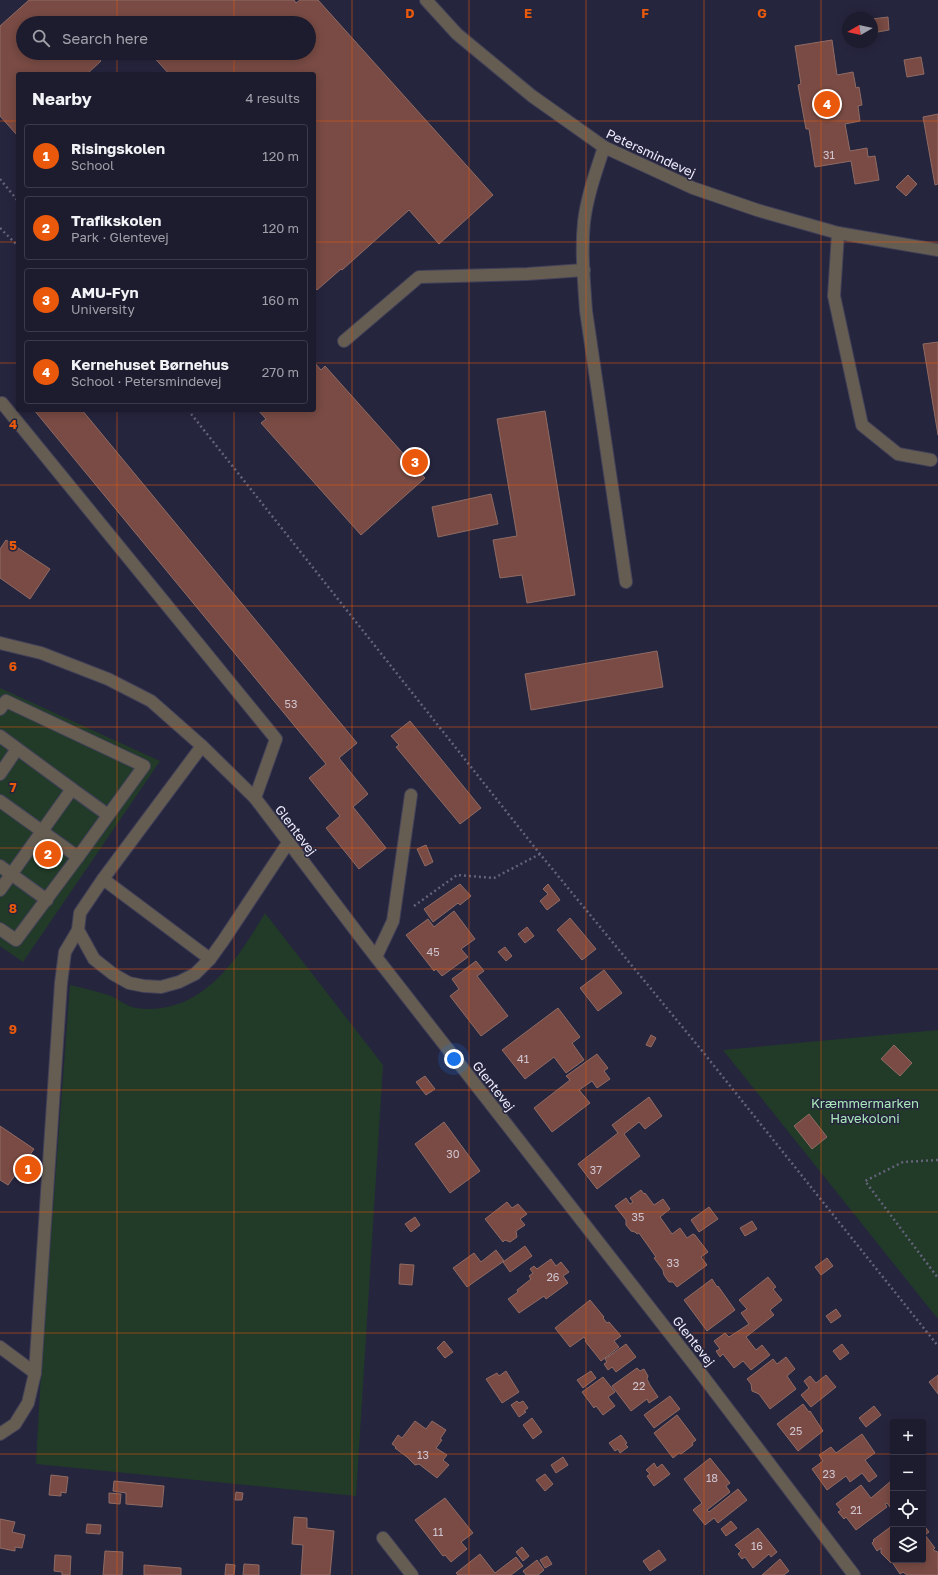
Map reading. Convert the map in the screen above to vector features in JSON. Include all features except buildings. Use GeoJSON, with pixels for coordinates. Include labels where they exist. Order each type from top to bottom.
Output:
{"type":"FeatureCollection","features":[{"type":"Feature","properties":{"kind":"street","name":"Petersmindevej"},"geometry":{"type":"LineString","coordinates":[[426,0],[462,39],[532,96],[604,148],[693,188],[757,210],[838,234],[938,250]]}},
{"type":"Feature","properties":{"kind":"street"},"geometry":{"type":"LineString","coordinates":[[604,148],[590,190],[584,222],[586,311],[626,582]]}},
{"type":"Feature","properties":{"kind":"street"},"geometry":{"type":"LineString","coordinates":[[838,234],[834,296],[862,425],[898,454],[931,460]]}},
{"type":"Feature","properties":{"kind":"street"},"geometry":{"type":"LineString","coordinates":[[344,341],[419,277],[527,274],[584,270]]}},
{"type":"Feature","properties":{"kind":"street"},"geometry":{"type":"LineString","coordinates":[[2,404],[276,739],[255,798]]}},
{"type":"Feature","properties":{"kind":"street","name":"Glentevej"},"geometry":{"type":"LineString","coordinates":[[0,643],[41,653],[108,679],[151,701],[202,746],[255,798],[376,957],[696,1367],[854,1575]]}},
{"type":"Feature","properties":{"kind":"street"},"geometry":{"type":"LineString","coordinates":[[0,709],[6,701],[144,766],[47,900],[16,940],[0,929]]}},
{"type":"Feature","properties":{"kind":"street"},"geometry":{"type":"LineString","coordinates":[[0,736],[108,814]]}},
{"type":"Feature","properties":{"kind":"street"},"geometry":{"type":"LineString","coordinates":[[0,1434],[15,1424],[28,1403],[35,1373],[61,983],[65,952],[78,930],[80,913],[103,879],[202,746]]}},
{"type":"Feature","properties":{"kind":"street"},"geometry":{"type":"LineString","coordinates":[[0,774],[17,749]]}},
{"type":"Feature","properties":{"kind":"street"},"geometry":{"type":"LineString","coordinates":[[0,890],[72,789]]}},
{"type":"Feature","properties":{"kind":"street"},"geometry":{"type":"LineString","coordinates":[[376,957],[392,921],[411,795]]}},
{"type":"Feature","properties":{"kind":"street"},"geometry":{"type":"LineString","coordinates":[[0,801],[78,857]]}},
{"type":"Feature","properties":{"kind":"street"},"geometry":{"type":"LineString","coordinates":[[78,930],[94,959],[113,974],[130,983],[161,987],[179,982],[195,974],[210,959],[288,843]]}},
{"type":"Feature","properties":{"kind":"street"},"geometry":{"type":"LineString","coordinates":[[0,866],[47,900]]}},
{"type":"Feature","properties":{"kind":"street"},"geometry":{"type":"LineString","coordinates":[[103,879],[210,959]]}},
{"type":"Feature","properties":{"kind":"street"},"geometry":{"type":"LineString","coordinates":[[0,1347],[35,1373]]}},
{"type":"Feature","properties":{"kind":"street"},"geometry":{"type":"LineString","coordinates":[[383,1538],[412,1575]]}},
{"type":"Feature","properties":{"kind":"path"},"geometry":{"type":"LineString","coordinates":[[0,180],[16,200]]}},
{"type":"Feature","properties":{"kind":"path"},"geometry":{"type":"LineString","coordinates":[[0,228],[16,244]]}},
{"type":"Feature","properties":{"kind":"path"},"geometry":{"type":"LineString","coordinates":[[190,412],[540,854],[698,1046],[938,1346]]}},
{"type":"Feature","properties":{"kind":"path"},"geometry":{"type":"LineString","coordinates":[[392,921],[457,875],[494,878],[540,854]]}},
{"type":"Feature","properties":{"kind":"path"},"geometry":{"type":"LineString","coordinates":[[938,1160],[903,1162],[865,1181],[938,1278]]}},
{"type":"Feature","properties":{"kind":"green space"},"geometry":{"type":"Polygon","coordinates":[[[0,688],[160,761],[23,962],[0,946],[0,688]]]}},
{"type":"Feature","properties":{"kind":"green space"},"geometry":{"type":"Polygon","coordinates":[[[265,913],[383,1065],[356,1496],[36,1464],[42,1354],[70,985],[108,995],[128,1006],[136,1008],[159,1008],[179,1004],[198,995],[229,967],[265,913]]]}},
{"type":"Feature","properties":{"kind":"green space","name":"Kræmmermarken Havekoloni"},"geometry":{"type":"Polygon","coordinates":[[[938,1030],[938,1319],[723,1050],[938,1030]]]}},
{"type":"Feature","properties":{"kind":"place","name":"Kernehuset Børnehus"},"geometry":{"type":"Point","coordinates":[827,104]}},
{"type":"Feature","properties":{"kind":"place","name":"AMU-Fyn"},"geometry":{"type":"Point","coordinates":[415,462]}},
{"type":"Feature","properties":{"kind":"place","name":"Trafikskolen"},"geometry":{"type":"Point","coordinates":[48,854]}},
{"type":"Feature","properties":{"kind":"place","name":"Risingskolen"},"geometry":{"type":"Point","coordinates":[28,1169]}}]}
